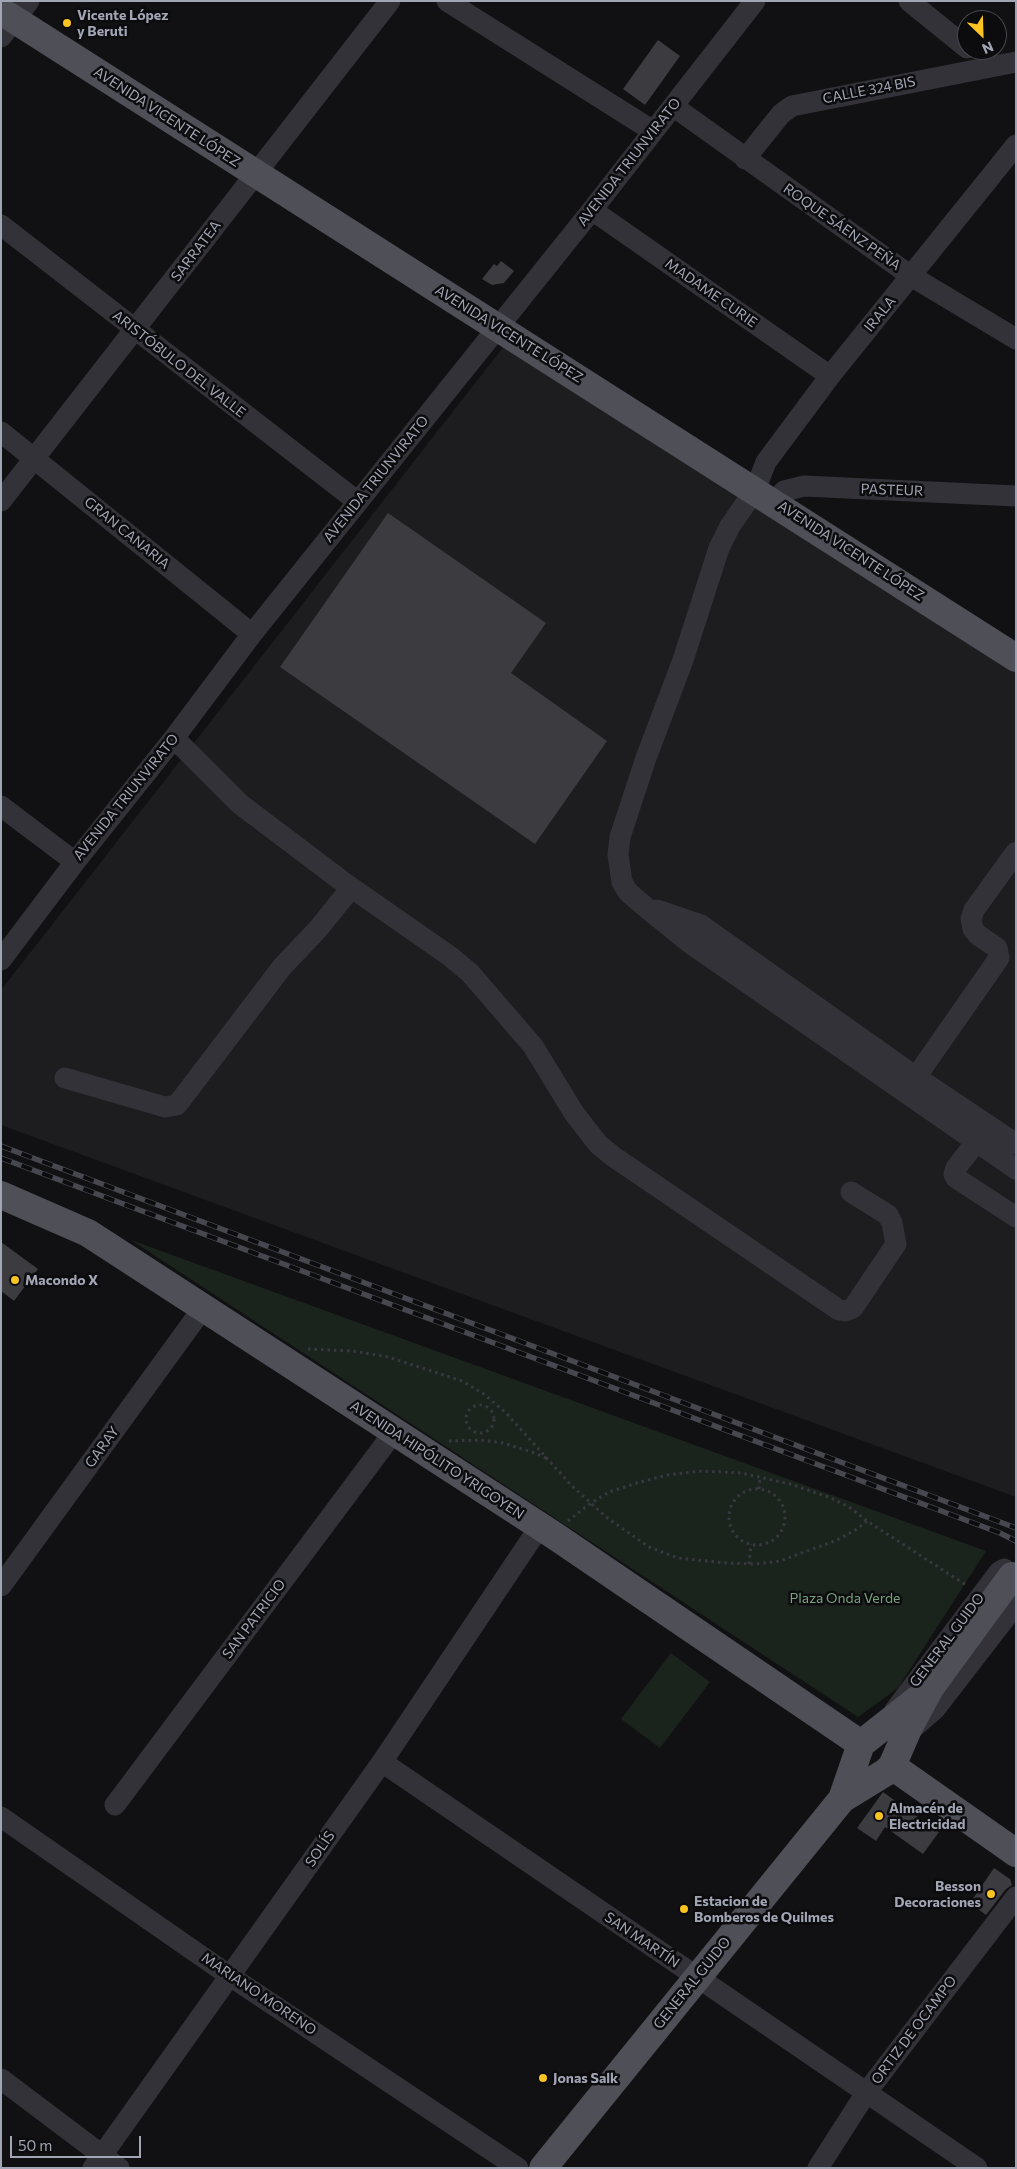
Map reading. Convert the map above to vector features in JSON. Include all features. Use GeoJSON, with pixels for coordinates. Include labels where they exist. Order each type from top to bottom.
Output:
{"type":"FeatureCollection","features":[{"type":"Feature","properties":{"kind":"main road","name":"AVENIDA VICENTE LÓPEZ"},"geometry":{"type":"LineString","coordinates":[[12,17],[1016,658]]}},
{"type":"Feature","properties":{"kind":"main road","name":"AVENIDA HIPÓLITO YRIGOYEN"},"geometry":{"type":"LineString","coordinates":[[1,1195],[88,1233],[547,1531],[861,1744]]}},
{"type":"Feature","properties":{"kind":"main road","name":"GENERAL GUIDO"},"geometry":{"type":"LineString","coordinates":[[543,2168],[842,1798],[861,1744],[895,1730],[930,1688],[1014,1574]]}},
{"type":"Feature","properties":{"kind":"main road","name":"GENERAL GUIDO"},"geometry":{"type":"LineString","coordinates":[[842,1798],[886,1772],[892,1766],[895,1730]]}},
{"type":"Feature","properties":{"kind":"main road"},"geometry":{"type":"LineString","coordinates":[[892,1766],[1016,1853]]}},
{"type":"Feature","properties":{"kind":"street","name":"SARRATEA"},"geometry":{"type":"LineString","coordinates":[[1,501],[390,1]]}},
{"type":"Feature","properties":{"kind":"street"},"geometry":{"type":"LineString","coordinates":[[447,1],[653,131]]}},
{"type":"Feature","properties":{"kind":"street","name":"AVENIDA TRIUNVIRATO"},"geometry":{"type":"LineString","coordinates":[[1,960],[75,862],[174,738],[252,634],[592,210],[756,1]]}},
{"type":"Feature","properties":{"kind":"street"},"geometry":{"type":"LineString","coordinates":[[909,1],[957,40]]}},
{"type":"Feature","properties":{"kind":"street"},"geometry":{"type":"LineString","coordinates":[[977,60],[981,68]]}},
{"type":"Feature","properties":{"kind":"street","name":"CALLE 324 BIS"},"geometry":{"type":"LineString","coordinates":[[745,159],[781,114],[792,106],[1016,62]]}},
{"type":"Feature","properties":{"kind":"street","name":"ROQUE SÁENZ PEÑA"},"geometry":{"type":"LineString","coordinates":[[673,106],[911,276],[1016,339]]}},
{"type":"Feature","properties":{"kind":"street","name":"IRALA"},"geometry":{"type":"LineString","coordinates":[[765,496],[766,462],[830,376],[1016,146]]}},
{"type":"Feature","properties":{"kind":"street","name":"MADAME CURIE"},"geometry":{"type":"LineString","coordinates":[[592,210],[830,376]]}},
{"type":"Feature","properties":{"kind":"street","name":"ARISTÓBULO DEL VALLE"},"geometry":{"type":"LineString","coordinates":[[1,225],[135,331],[358,502]]}},
{"type":"Feature","properties":{"kind":"street","name":"GRAN CANARIA"},"geometry":{"type":"LineString","coordinates":[[1,432],[252,634]]}},
{"type":"Feature","properties":{"kind":"street","name":"PASTEUR"},"geometry":{"type":"LineString","coordinates":[[765,496],[804,486],[1016,496]]}},
{"type":"Feature","properties":{"kind":"street"},"geometry":{"type":"LineString","coordinates":[[765,496],[730,526],[719,548],[620,838],[618,855],[622,882],[628,892],[643,906],[690,943],[1016,1170]]}},
{"type":"Feature","properties":{"kind":"street"},"geometry":{"type":"LineString","coordinates":[[174,738],[240,804],[351,888],[451,957],[483,987],[533,1046],[574,1113],[598,1144],[614,1157],[839,1310],[846,1311],[853,1308],[896,1244],[896,1237],[888,1215],[852,1192]]}},
{"type":"Feature","properties":{"kind":"street"},"geometry":{"type":"LineString","coordinates":[[1,806],[75,862]]}},
{"type":"Feature","properties":{"kind":"street"},"geometry":{"type":"LineString","coordinates":[[916,1076],[999,958],[997,948],[978,935],[973,929],[971,919],[974,910],[1016,852]]}},
{"type":"Feature","properties":{"kind":"street"},"geometry":{"type":"LineString","coordinates":[[65,1078],[165,1107],[177,1105],[282,967],[318,929],[351,888]]}},
{"type":"Feature","properties":{"kind":"street"},"geometry":{"type":"LineString","coordinates":[[643,906],[700,925],[1016,1144]]}},
{"type":"Feature","properties":{"kind":"street"},"geometry":{"type":"LineString","coordinates":[[976,1142],[956,1168],[954,1174],[956,1178],[1016,1217]]}},
{"type":"Feature","properties":{"kind":"street","name":"GARAY"},"geometry":{"type":"LineString","coordinates":[[1,1586],[203,1308]]}},
{"type":"Feature","properties":{"kind":"street","name":"SAN PATRICIO"},"geometry":{"type":"LineString","coordinates":[[115,1805],[394,1432]]}},
{"type":"Feature","properties":{"kind":"street","name":"SOLÍS"},"geometry":{"type":"LineString","coordinates":[[105,2164],[230,1976],[547,1531]]}},
{"type":"Feature","properties":{"kind":"street","name":"GENERAL GUIDO"},"geometry":{"type":"LineString","coordinates":[[895,1730],[913,1685],[981,1594],[1003,1569],[1011,1568],[1014,1574]]}},
{"type":"Feature","properties":{"kind":"street","name":"GENERAL GUIDO"},"geometry":{"type":"LineString","coordinates":[[895,1730],[934,1709],[1016,1604]]}},
{"type":"Feature","properties":{"kind":"street","name":"SAN MARTÍN"},"geometry":{"type":"LineString","coordinates":[[382,1762],[977,2168]]}},
{"type":"Feature","properties":{"kind":"street","name":"MARIANO MORENO"},"geometry":{"type":"LineString","coordinates":[[1,1817],[230,1976],[518,2168]]}},
{"type":"Feature","properties":{"kind":"street","name":"ORTIZ DE OCAMPO"},"geometry":{"type":"LineString","coordinates":[[818,2168],[866,2093],[1016,1897]]}},
{"type":"Feature","properties":{"kind":"street"},"geometry":{"type":"LineString","coordinates":[[1,2079],[105,2164]]}},
{"type":"Feature","properties":{"kind":"path"},"geometry":{"type":"LineString","coordinates":[[303,1349],[353,1351],[388,1357],[462,1381],[492,1401],[507,1414],[590,1503],[649,1547],[678,1558],[749,1564],[780,1562],[837,1540],[867,1522]]}},
{"type":"Feature","properties":{"kind":"path"},"geometry":{"type":"LineString","coordinates":[[487,1408],[492,1401]]}},
{"type":"Feature","properties":{"kind":"path"},"geometry":{"type":"LineString","coordinates":[[483,1406],[487,1408],[494,1419],[491,1428],[483,1433],[474,1432],[467,1426],[467,1413],[474,1407],[483,1406]]}},
{"type":"Feature","properties":{"kind":"path"},"geometry":{"type":"LineString","coordinates":[[471,1441],[474,1432]]}},
{"type":"Feature","properties":{"kind":"path"},"geometry":{"type":"LineString","coordinates":[[418,1448],[443,1441],[504,1443],[550,1460]]}},
{"type":"Feature","properties":{"kind":"path"},"geometry":{"type":"LineString","coordinates":[[547,1531],[568,1521],[590,1503],[609,1492],[667,1475],[702,1471],[741,1473],[790,1484],[831,1498],[848,1507],[867,1522],[981,1594]]}},
{"type":"Feature","properties":{"kind":"path"},"geometry":{"type":"LineString","coordinates":[[759,1489],[760,1478]]}},
{"type":"Feature","properties":{"kind":"path"},"geometry":{"type":"LineString","coordinates":[[759,1489],[774,1494],[781,1501],[785,1520],[782,1530],[776,1538],[768,1543],[751,1544],[741,1541],[734,1535],[730,1527],[729,1509],[733,1501],[746,1490],[759,1489]]}},
{"type":"Feature","properties":{"kind":"path"},"geometry":{"type":"LineString","coordinates":[[749,1564],[751,1544]]}},
{"type":"Feature","properties":{"kind":"shaded area"},"geometry":{"type":"Polygon","coordinates":[[[508,341],[1016,671],[1016,1497],[1,1125],[1,990],[508,341]]]}},
{"type":"Feature","properties":{"kind":"green space","name":"Plaza Onda Verde"},"geometry":{"type":"Polygon","coordinates":[[[131,1240],[986,1551],[898,1688],[858,1717],[131,1240]]]}},
{"type":"Feature","properties":{"kind":"green space"},"geometry":{"type":"Polygon","coordinates":[[[671,1653],[710,1682],[660,1748],[621,1719],[671,1653]]]}},
{"type":"Feature","properties":{"kind":"building"},"geometry":{"type":"Polygon","coordinates":[[[658,40],[680,56],[645,105],[623,89],[658,40]]]}},
{"type":"Feature","properties":{"kind":"building"},"geometry":{"type":"Polygon","coordinates":[[[501,261],[514,271],[504,283],[492,285],[482,279],[494,264],[497,266],[501,261]]]}},
{"type":"Feature","properties":{"kind":"building"},"geometry":{"type":"Polygon","coordinates":[[[388,513],[546,623],[511,673],[607,741],[535,844],[280,667],[388,513]]]}},
{"type":"Feature","properties":{"kind":"building","name":"Macondo X"},"geometry":{"type":"Polygon","coordinates":[[[1,1242],[38,1269],[14,1301],[1,1291],[1,1242]]]}},
{"type":"Feature","properties":{"kind":"building"},"geometry":{"type":"Polygon","coordinates":[[[883,1792],[939,1832],[923,1854],[885,1827],[876,1841],[857,1828],[883,1792]]]}},
{"type":"Feature","properties":{"kind":"building","name":"Besson Decoraciones"},"geometry":{"type":"Polygon","coordinates":[[[994,1868],[1010,1879],[1012,1885],[1006,1889],[986,1915],[970,1903],[994,1868]]]}},
{"type":"Feature","properties":{"kind":"railway"},"geometry":{"type":"LineString","coordinates":[[1,1146],[1016,1528]]}},
{"type":"Feature","properties":{"kind":"railway"},"geometry":{"type":"LineString","coordinates":[[1,1158],[1000,1533],[1016,1541]]}},
{"type":"Feature","properties":{"kind":"place","name":"Vicente López y Beruti"},"geometry":{"type":"Point","coordinates":[67,23]}},
{"type":"Feature","properties":{"kind":"place","name":"Macondo X"},"geometry":{"type":"Point","coordinates":[15,1280]}},
{"type":"Feature","properties":{"kind":"place","name":"Almacén de Electricidad"},"geometry":{"type":"Point","coordinates":[879,1816]}},
{"type":"Feature","properties":{"kind":"place","name":"Besson Decoraciones"},"geometry":{"type":"Point","coordinates":[991,1894]}},
{"type":"Feature","properties":{"kind":"place","name":"Estacion de Bomberos de Quilmes"},"geometry":{"type":"Point","coordinates":[684,1909]}},
{"type":"Feature","properties":{"kind":"place","name":"Jonas Salk"},"geometry":{"type":"Point","coordinates":[543,2078]}}]}
